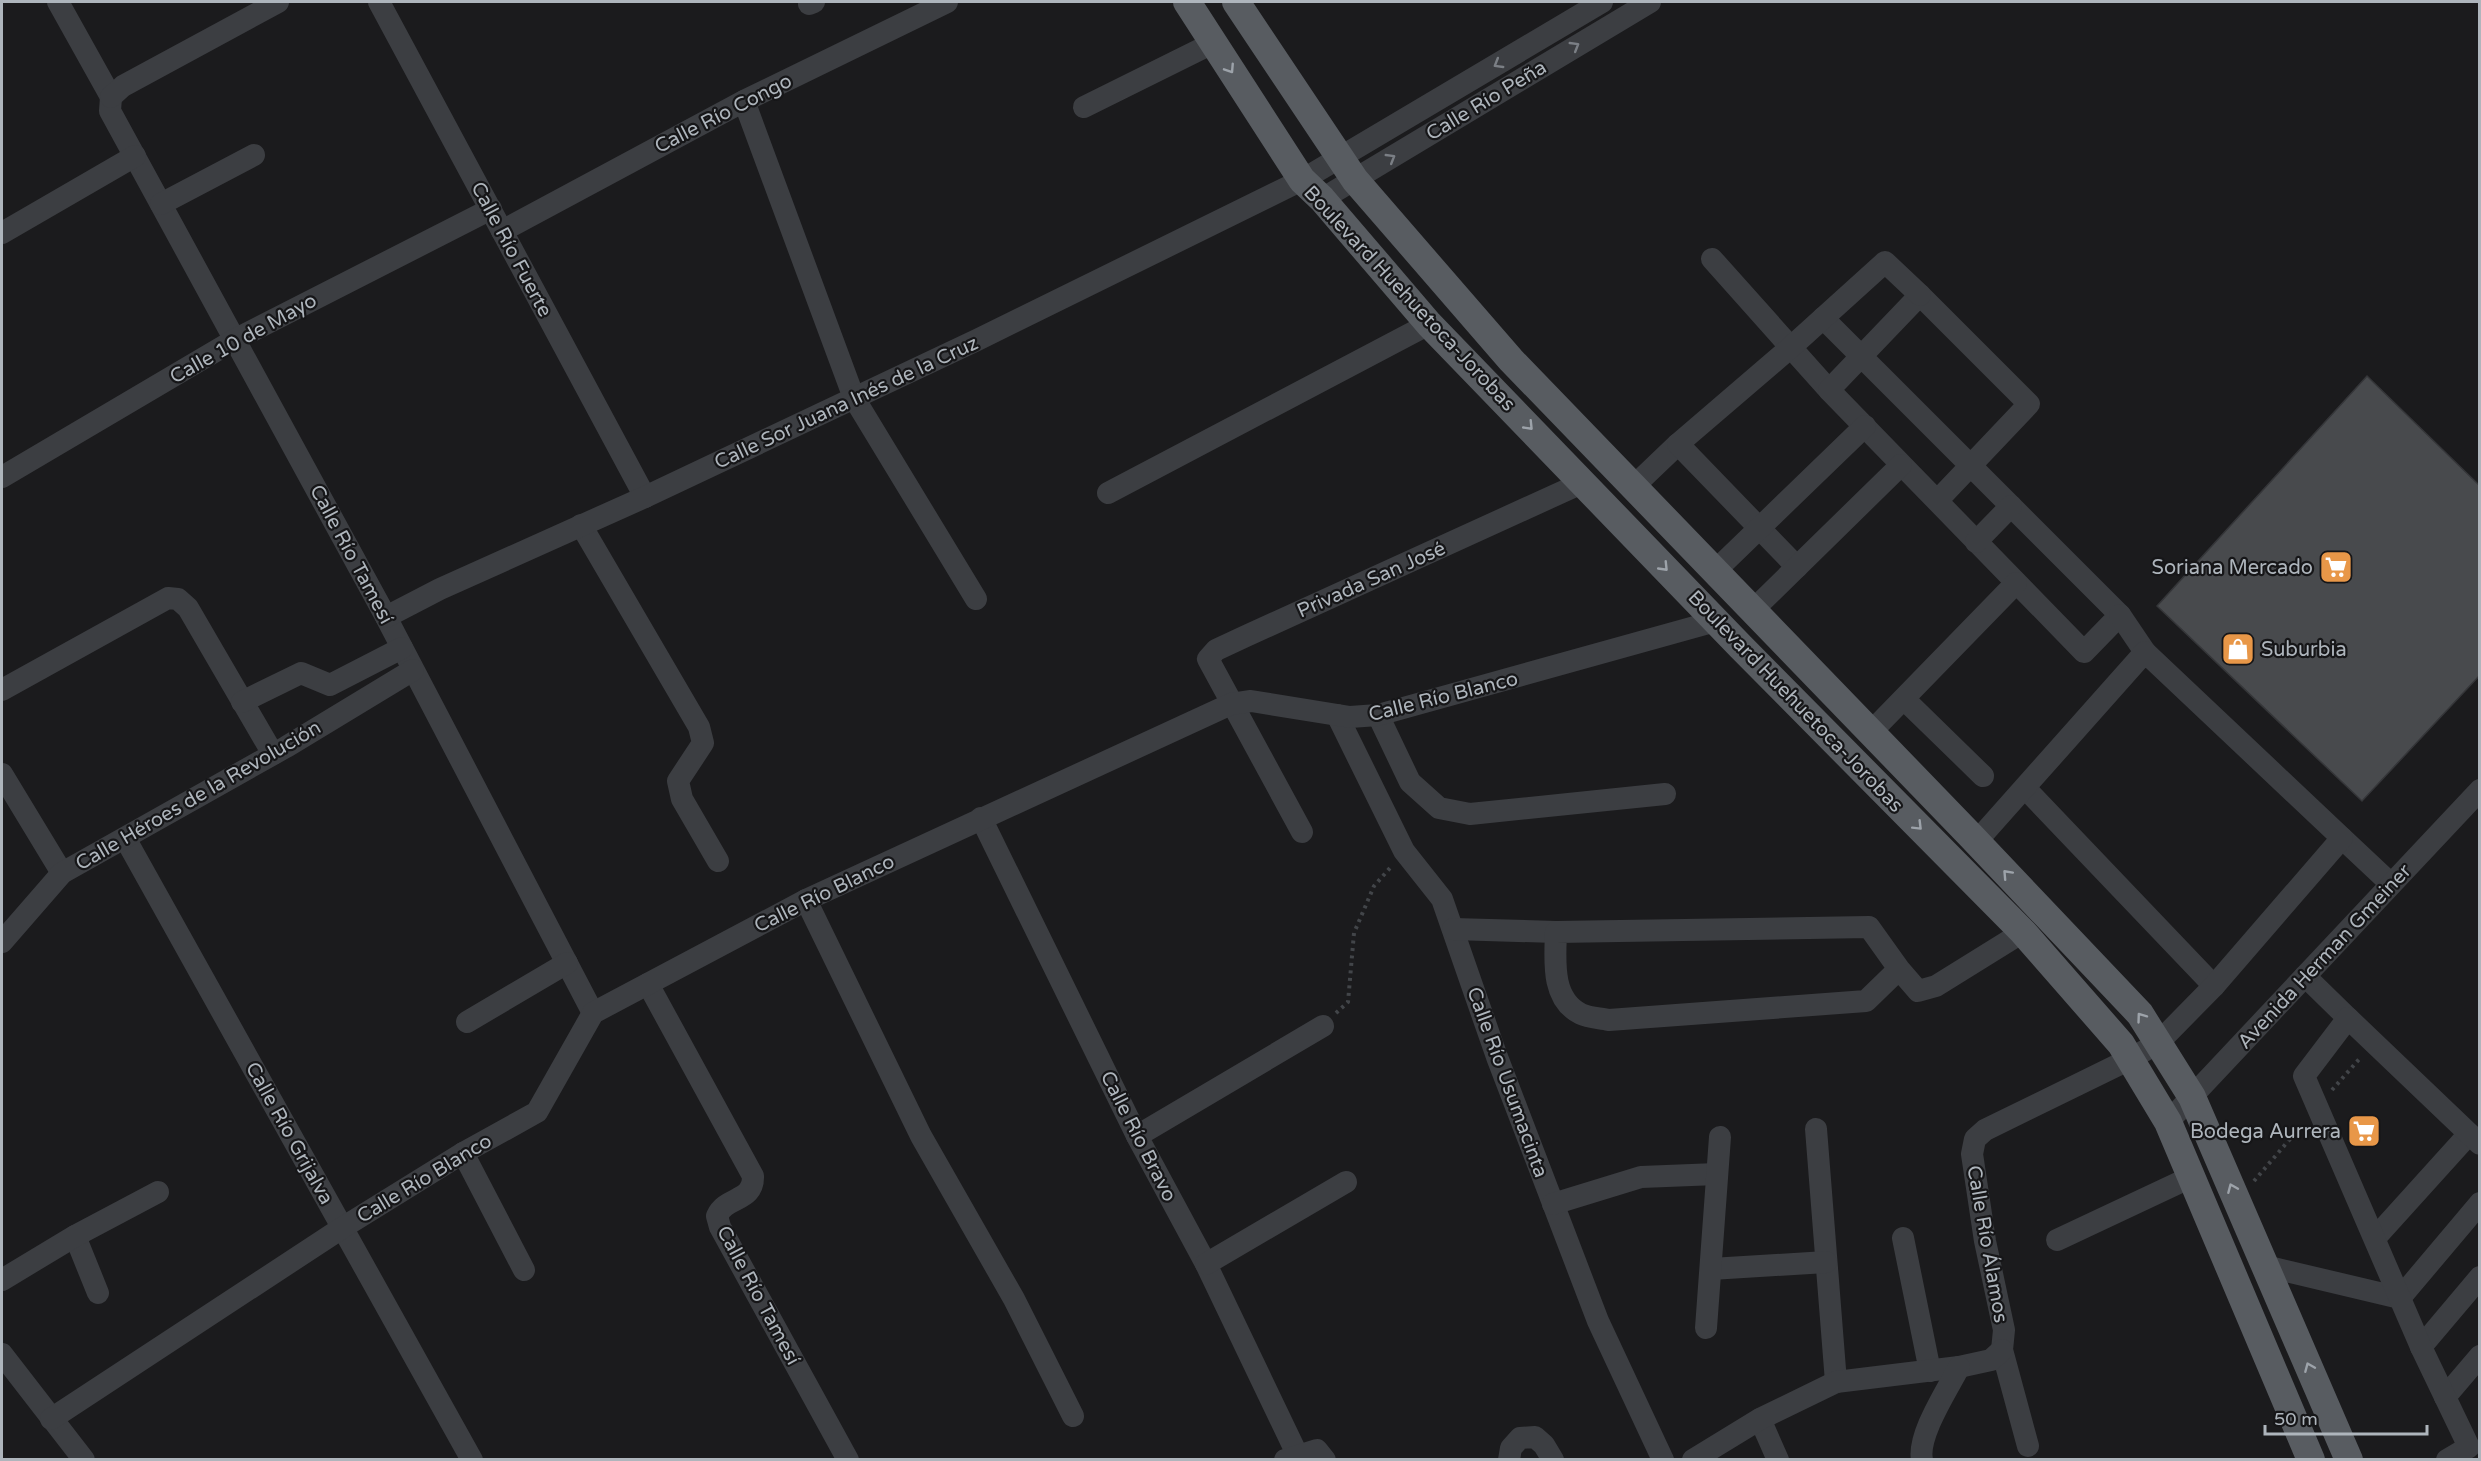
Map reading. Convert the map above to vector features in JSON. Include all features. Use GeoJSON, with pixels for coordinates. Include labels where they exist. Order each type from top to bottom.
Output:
{"type":"FeatureCollection","features":[{"type":"Feature","properties":{"kind":"main road","name":"Boulevard Huehuetoca-Jorobas"},"geometry":{"type":"LineString","coordinates":[[1187,2],[1312,189],[1429,324],[1716,621],[2023,932],[2121,1044],[2168,1122],[2311,1460]]}},
{"type":"Feature","properties":{"kind":"main road","name":"Boulevard Huehuetoca-Jorobas"},"geometry":{"type":"LineString","coordinates":[[1236,2],[1347,169],[1511,360],[2140,1014],[2192,1097],[2349,1460]]}},
{"type":"Feature","properties":{"kind":"street","name":"Calle Río Tamesí"},"geometry":{"type":"LineString","coordinates":[[58,2],[111,97],[110,111],[386,617],[593,1013]]}},
{"type":"Feature","properties":{"kind":"street"},"geometry":{"type":"LineString","coordinates":[[111,97],[123,87],[278,2]]}},
{"type":"Feature","properties":{"kind":"street","name":"Calle Río Fuerte"},"geometry":{"type":"LineString","coordinates":[[379,2],[645,497]]}},
{"type":"Feature","properties":{"kind":"street","name":"Calle Río Congo"},"geometry":{"type":"LineString","coordinates":[[502,231],[744,101],[947,2]]}},
{"type":"Feature","properties":{"kind":"street","name":"Calle Río Peña"},"geometry":{"type":"LineString","coordinates":[[1347,169],[1602,2]]}},
{"type":"Feature","properties":{"kind":"street","name":"Calle Río Peña"},"geometry":{"type":"LineString","coordinates":[[1312,189],[1650,2]]}},
{"type":"Feature","properties":{"kind":"street"},"geometry":{"type":"LineString","coordinates":[[1084,107],[1214,43]]}},
{"type":"Feature","properties":{"kind":"street"},"geometry":{"type":"LineString","coordinates":[[744,101],[854,398],[976,599]]}},
{"type":"Feature","properties":{"kind":"street"},"geometry":{"type":"LineString","coordinates":[[161,204],[254,155]]}},
{"type":"Feature","properties":{"kind":"street"},"geometry":{"type":"LineString","coordinates":[[2,233],[135,156]]}},
{"type":"Feature","properties":{"kind":"street","name":"Calle Sor Juana Inés de la Cruz"},"geometry":{"type":"LineString","coordinates":[[386,617],[440,589],[645,497],[977,340],[1312,189]]}},
{"type":"Feature","properties":{"kind":"street","name":"Calle 10 de Mayo"},"geometry":{"type":"LineString","coordinates":[[2,477],[236,339],[490,209]]}},
{"type":"Feature","properties":{"kind":"street"},"geometry":{"type":"LineString","coordinates":[[1712,259],[1829,390],[2084,652],[2120,615]]}},
{"type":"Feature","properties":{"kind":"street"},"geometry":{"type":"LineString","coordinates":[[1634,487],[1678,444],[1790,348],[1885,262],[2029,404],[1937,501]]}},
{"type":"Feature","properties":{"kind":"street"},"geometry":{"type":"LineString","coordinates":[[1829,390],[1920,295]]}},
{"type":"Feature","properties":{"kind":"street"},"geometry":{"type":"LineString","coordinates":[[1823,318],[2120,615],[2145,652],[2391,884]]}},
{"type":"Feature","properties":{"kind":"street"},"geometry":{"type":"LineString","coordinates":[[1108,494],[1429,324]]}},
{"type":"Feature","properties":{"kind":"street"},"geometry":{"type":"LineString","coordinates":[[1715,571],[1865,426]]}},
{"type":"Feature","properties":{"kind":"street"},"geometry":{"type":"LineString","coordinates":[[1678,444],[1797,567]]}},
{"type":"Feature","properties":{"kind":"street"},"geometry":{"type":"LineString","coordinates":[[1753,610],[1901,465]]}},
{"type":"Feature","properties":{"kind":"street","name":"Privada San José"},"geometry":{"type":"LineString","coordinates":[[1231,704],[1208,659],[1216,650],[1584,482]]}},
{"type":"Feature","properties":{"kind":"street"},"geometry":{"type":"LineString","coordinates":[[1976,542],[2012,506]]}},
{"type":"Feature","properties":{"kind":"street"},"geometry":{"type":"LineString","coordinates":[[581,525],[699,728],[703,743],[678,781],[682,799],[718,861]]}},
{"type":"Feature","properties":{"kind":"street"},"geometry":{"type":"LineString","coordinates":[[1871,732],[2016,583]]}},
{"type":"Feature","properties":{"kind":"street"},"geometry":{"type":"LineString","coordinates":[[2,690],[168,598],[178,599],[188,608],[273,754]]}},
{"type":"Feature","properties":{"kind":"street","name":"Calle Río Blanco"},"geometry":{"type":"LineString","coordinates":[[51,1419],[342,1228],[537,1112],[593,1013],[806,900],[1231,704],[1251,701],[1350,717],[1378,715],[1716,621]]}},
{"type":"Feature","properties":{"kind":"street"},"geometry":{"type":"LineString","coordinates":[[242,702],[301,673],[330,685],[402,648]]}},
{"type":"Feature","properties":{"kind":"street"},"geometry":{"type":"LineString","coordinates":[[1976,842],[2026,789],[2145,652]]}},
{"type":"Feature","properties":{"kind":"street","name":"Calle Héroes de la Revolución"},"geometry":{"type":"LineString","coordinates":[[2,942],[62,873],[273,754],[413,670]]}},
{"type":"Feature","properties":{"kind":"street"},"geometry":{"type":"LineString","coordinates":[[1904,699],[1983,776]]}},
{"type":"Feature","properties":{"kind":"street"},"geometry":{"type":"LineString","coordinates":[[1231,704],[1302,832]]}},
{"type":"Feature","properties":{"kind":"street","name":"Calle Río Usumacinta"},"geometry":{"type":"LineString","coordinates":[[1336,715],[1404,851],[1442,899],[1497,1057],[1598,1321],[1663,1460]]}},
{"type":"Feature","properties":{"kind":"street"},"geometry":{"type":"LineString","coordinates":[[1378,715],[1410,782],[1439,808],[1470,814],[1665,794]]}},
{"type":"Feature","properties":{"kind":"street"},"geometry":{"type":"LineString","coordinates":[[2,774],[10,808],[62,873]]}},
{"type":"Feature","properties":{"kind":"street"},"geometry":{"type":"LineString","coordinates":[[2026,789],[2214,986]]}},
{"type":"Feature","properties":{"kind":"street","name":"Avenida Herman Gmeiner"},"geometry":{"type":"LineString","coordinates":[[2168,1122],[2480,790]]}},
{"type":"Feature","properties":{"kind":"street","name":"Calle Río Bravo"},"geometry":{"type":"LineString","coordinates":[[981,818],[1137,1136],[1206,1264],[1291,1457]]}},
{"type":"Feature","properties":{"kind":"street","name":"Calle Río Grijalva"},"geometry":{"type":"LineString","coordinates":[[125,837],[470,1459]]}},
{"type":"Feature","properties":{"kind":"street","name":"Calle Río Álamos"},"geometry":{"type":"LineString","coordinates":[[1693,1460],[1760,1419],[1836,1382],[1959,1367],[1991,1360],[2002,1350],[2004,1330],[1985,1241],[1972,1154],[1975,1139],[1985,1130],[2158,1043],[2214,986],[2342,838]]}},
{"type":"Feature","properties":{"kind":"street"},"geometry":{"type":"LineString","coordinates":[[806,900],[921,1136],[1014,1299],[1073,1416]]}},
{"type":"Feature","properties":{"kind":"street"},"geometry":{"type":"LineString","coordinates":[[1453,929],[1556,932],[1869,927],[1918,991],[1936,986],[2023,932]]}},
{"type":"Feature","properties":{"kind":"street"},"geometry":{"type":"LineString","coordinates":[[1556,932],[1555,980],[1569,1005],[1582,1015],[1609,1020],[1866,1001],[1899,969]]}},
{"type":"Feature","properties":{"kind":"street"},"geometry":{"type":"LineString","coordinates":[[467,1022],[567,963]]}},
{"type":"Feature","properties":{"kind":"street"},"geometry":{"type":"LineString","coordinates":[[2305,976],[2474,1139],[2375,1238]]}},
{"type":"Feature","properties":{"kind":"street","name":"Calle Río Tamesí"},"geometry":{"type":"LineString","coordinates":[[648,984],[753,1176],[754,1185],[748,1193],[720,1208],[717,1216],[720,1227],[848,1460]]}},
{"type":"Feature","properties":{"kind":"street"},"geometry":{"type":"LineString","coordinates":[[2348,1018],[2304,1077],[2421,1347],[2445,1397],[2474,1441],[2447,1460]]}},
{"type":"Feature","properties":{"kind":"street"},"geometry":{"type":"LineString","coordinates":[[1137,1136],[1323,1026]]}},
{"type":"Feature","properties":{"kind":"street"},"geometry":{"type":"LineString","coordinates":[[1816,1129],[1836,1382]]}},
{"type":"Feature","properties":{"kind":"street"},"geometry":{"type":"LineString","coordinates":[[1706,1328],[1720,1137]]}},
{"type":"Feature","properties":{"kind":"street"},"geometry":{"type":"LineString","coordinates":[[463,1154],[524,1270]]}},
{"type":"Feature","properties":{"kind":"street"},"geometry":{"type":"LineString","coordinates":[[1554,1204],[1641,1177],[1717,1174]]}},
{"type":"Feature","properties":{"kind":"street"},"geometry":{"type":"LineString","coordinates":[[2057,1240],[2191,1177]]}},
{"type":"Feature","properties":{"kind":"street"},"geometry":{"type":"LineString","coordinates":[[1206,1264],[1346,1182]]}},
{"type":"Feature","properties":{"kind":"street"},"geometry":{"type":"LineString","coordinates":[[2,1280],[75,1236],[158,1192]]}},
{"type":"Feature","properties":{"kind":"street"},"geometry":{"type":"LineString","coordinates":[[2400,1298],[2480,1203]]}},
{"type":"Feature","properties":{"kind":"street"},"geometry":{"type":"LineString","coordinates":[[75,1236],[98,1293]]}},
{"type":"Feature","properties":{"kind":"street"},"geometry":{"type":"LineString","coordinates":[[1903,1238],[1930,1371]]}},
{"type":"Feature","properties":{"kind":"street"},"geometry":{"type":"LineString","coordinates":[[1711,1269],[1826,1262]]}},
{"type":"Feature","properties":{"kind":"street"},"geometry":{"type":"LineString","coordinates":[[2265,1266],[2400,1298]]}},
{"type":"Feature","properties":{"kind":"street"},"geometry":{"type":"LineString","coordinates":[[2421,1347],[2480,1276]]}},
{"type":"Feature","properties":{"kind":"street"},"geometry":{"type":"LineString","coordinates":[[2002,1350],[2028,1446]]}},
{"type":"Feature","properties":{"kind":"street"},"geometry":{"type":"LineString","coordinates":[[2,1354],[84,1460]]}},
{"type":"Feature","properties":{"kind":"street"},"geometry":{"type":"LineString","coordinates":[[2445,1397],[2480,1356]]}},
{"type":"Feature","properties":{"kind":"street"},"geometry":{"type":"LineString","coordinates":[[1922,1460],[1921,1453],[1926,1432],[1959,1367]]}},
{"type":"Feature","properties":{"kind":"street"},"geometry":{"type":"LineString","coordinates":[[1760,1419],[1778,1460]]}},
{"type":"Feature","properties":{"kind":"street"},"geometry":{"type":"LineString","coordinates":[[1509,1460],[1511,1448],[1520,1438],[1535,1437],[1544,1445],[1553,1460]]}},
{"type":"Feature","properties":{"kind":"street"},"geometry":{"type":"LineString","coordinates":[[1291,1457],[1317,1450],[1325,1460]]}},
{"type":"Feature","properties":{"kind":"path"},"geometry":{"type":"LineString","coordinates":[[1323,1026],[1348,1002],[1354,933],[1374,886],[1404,851]]}},
{"type":"Feature","properties":{"kind":"building","name":"Soriana Mercado"},"geometry":{"type":"Polygon","coordinates":[[[2367,376],[2480,486],[2480,675],[2362,801],[2157,606],[2367,376]]]}},
{"type":"Feature","properties":{"kind":"place","name":"Soriana Mercado"},"geometry":{"type":"Point","coordinates":[2336,567]}},
{"type":"Feature","properties":{"kind":"place","name":"Suburbia"},"geometry":{"type":"Point","coordinates":[2238,649]}},
{"type":"Feature","properties":{"kind":"place","name":"Bodega Aurrera"},"geometry":{"type":"Point","coordinates":[2364,1131]}}]}
